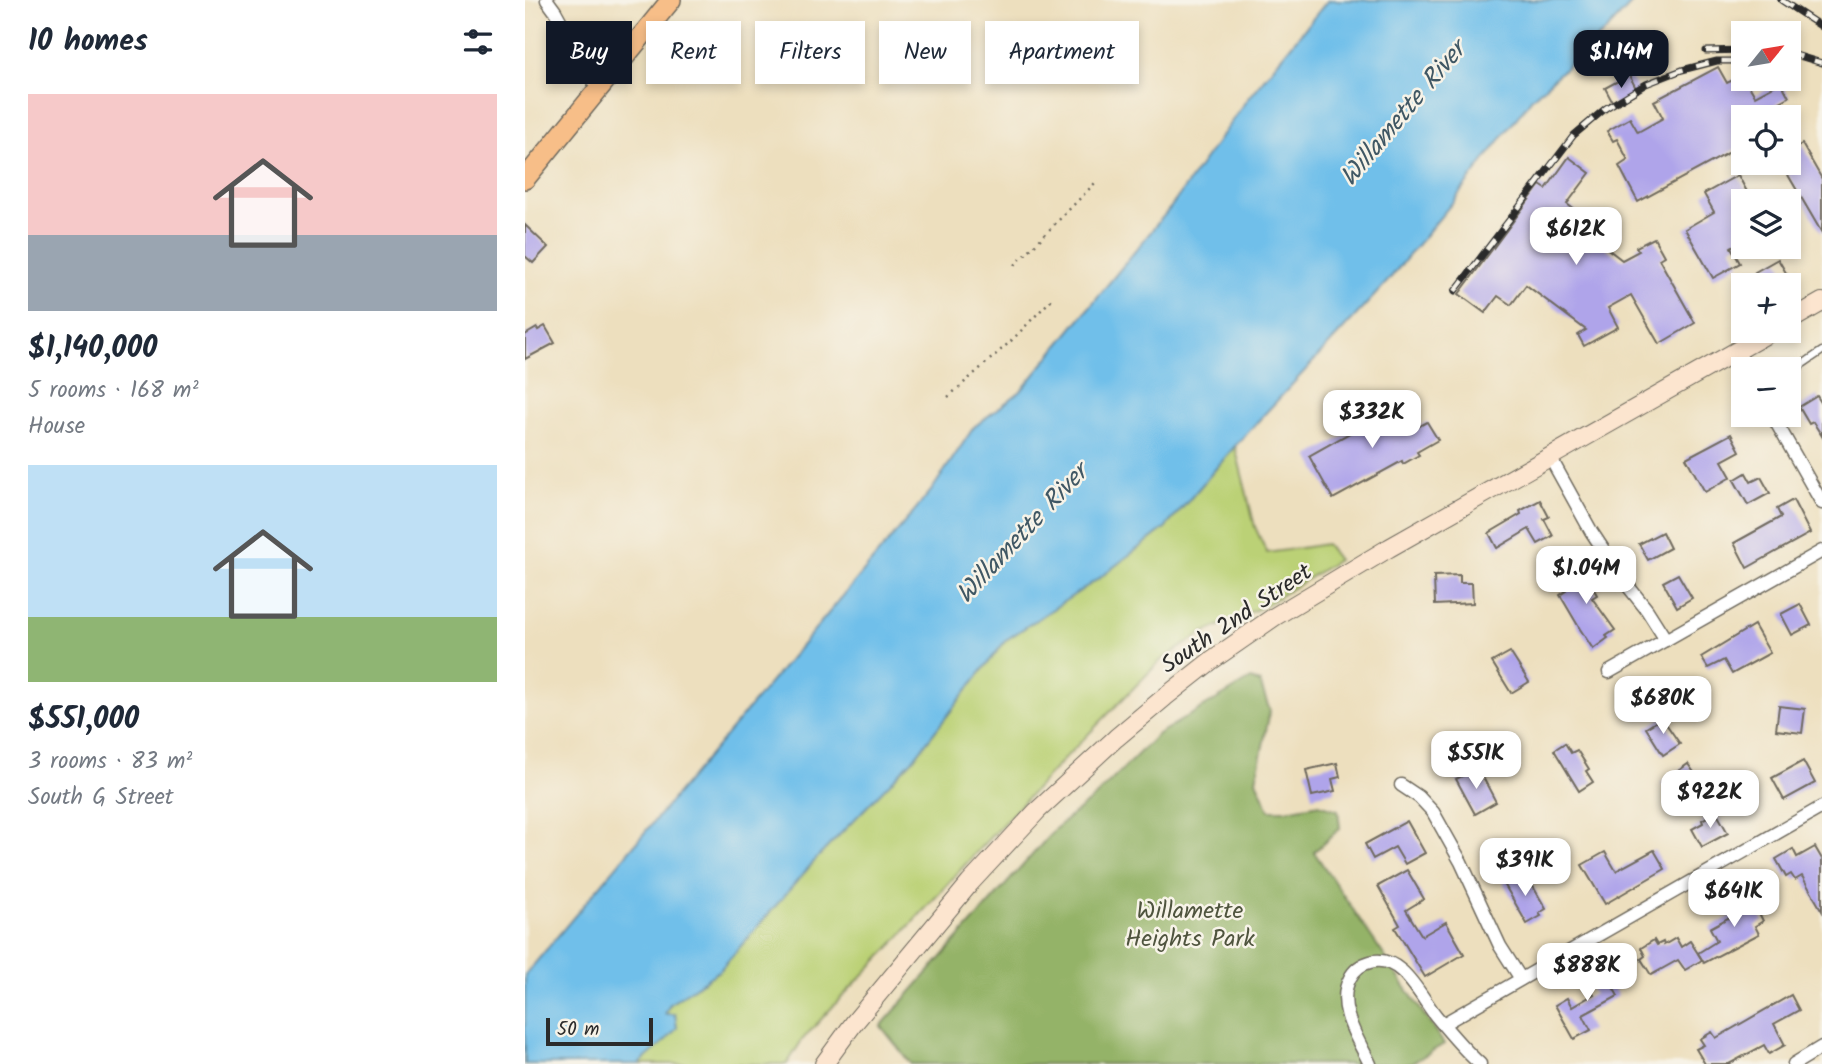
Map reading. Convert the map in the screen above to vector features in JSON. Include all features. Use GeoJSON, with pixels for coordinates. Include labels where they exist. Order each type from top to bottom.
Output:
{"type":"FeatureCollection","features":[{"type":"Feature","properties":{"kind":"main road"},"geometry":{"type":"LineString","coordinates":[[525,179],[671,0]]}},
{"type":"Feature","properties":{"kind":"street"},"geometry":{"type":"LineString","coordinates":[[547,0],[598,89]]}},
{"type":"Feature","properties":{"kind":"street"},"geometry":{"type":"LineString","coordinates":[[1801,314],[1822,302]]}},
{"type":"Feature","properties":{"kind":"street","name":"South 2nd Street"},"geometry":{"type":"LineString","coordinates":[[824,1064],[854,1023],[970,883],[1028,820],[1116,738],[1212,660],[1275,617],[1388,548],[1751,343]]}},
{"type":"Feature","properties":{"kind":"street"},"geometry":{"type":"LineString","coordinates":[[1737,351],[1740,357]]}},
{"type":"Feature","properties":{"kind":"street"},"geometry":{"type":"LineString","coordinates":[[1779,427],[1822,503]]}},
{"type":"Feature","properties":{"kind":"street"},"geometry":{"type":"LineString","coordinates":[[1550,457],[1591,531],[1666,640]]}},
{"type":"Feature","properties":{"kind":"street"},"geometry":{"type":"LineString","coordinates":[[1609,672],[1822,551]]}},
{"type":"Feature","properties":{"kind":"street"},"geometry":{"type":"LineString","coordinates":[[1401,785],[1433,811],[1446,832],[1491,929],[1521,979]]}},
{"type":"Feature","properties":{"kind":"street"},"geometry":{"type":"LineString","coordinates":[[1443,1024],[1822,807]]}},
{"type":"Feature","properties":{"kind":"street"},"geometry":{"type":"LineString","coordinates":[[1370,1064],[1348,1017],[1345,992],[1350,976],[1362,964],[1380,959],[1394,964],[1406,975],[1469,1055],[1481,1064]]}},
{"type":"Feature","properties":{"kind":"street"},"geometry":{"type":"LineString","coordinates":[[1794,1064],[1822,1047]]}},
{"type":"Feature","properties":{"kind":"lane"},"geometry":{"type":"LineString","coordinates":[[1801,365],[1822,351]]}},
{"type":"Feature","properties":{"kind":"path"},"geometry":{"type":"LineString","coordinates":[[1015,265],[1096,182]]}},
{"type":"Feature","properties":{"kind":"path"},"geometry":{"type":"LineString","coordinates":[[948,397],[1011,341],[1052,299]]}},
{"type":"Feature","properties":{"kind":"green space"},"geometry":{"type":"Polygon","coordinates":[[[1235,446],[1255,527],[1267,553],[1326,544],[1338,560],[1262,607],[1203,633],[1160,661],[1062,761],[837,1002],[802,1040],[787,1064],[639,1064],[677,1028],[675,1014],[664,1015],[670,1004],[720,970],[817,858],[915,757],[1006,640],[1098,579],[1166,527],[1235,446]]]}},
{"type":"Feature","properties":{"kind":"green space","name":"Willamette Heights Park"},"geometry":{"type":"Polygon","coordinates":[[[1251,679],[1260,683],[1270,711],[1256,780],[1269,810],[1287,810],[1319,804],[1338,810],[1340,828],[1314,852],[1444,1044],[1410,1064],[911,1064],[881,1026],[1055,829],[1097,795],[1158,734],[1251,679]]]}},
{"type":"Feature","properties":{"kind":"water","name":"Willamette River"},"geometry":{"type":"Polygon","coordinates":[[[1328,0],[1635,0],[1604,33],[1532,98],[1452,203],[1387,282],[1235,446],[1166,527],[1098,579],[1006,640],[915,757],[817,858],[720,970],[670,1004],[665,1014],[675,1014],[677,1028],[664,1042],[639,1064],[525,1064],[525,975],[931,491],[974,427],[1021,391],[1171,207],[1248,98],[1328,0]]]}},
{"type":"Feature","properties":{"kind":"building"},"geometry":{"type":"Polygon","coordinates":[[[1718,67],[1727,83],[1731,81],[1731,91],[1752,91],[1755,96],[1764,91],[1786,91],[1789,97],[1775,105],[1731,105],[1731,152],[1638,202],[1619,166],[1628,160],[1617,139],[1613,141],[1607,131],[1630,118],[1638,132],[1663,118],[1654,101],[1718,67]]]}},
{"type":"Feature","properties":{"kind":"building"},"geometry":{"type":"Polygon","coordinates":[[[1629,75],[1638,92],[1614,105],[1605,88],[1629,75]]]}},
{"type":"Feature","properties":{"kind":"building"},"geometry":{"type":"Polygon","coordinates":[[[1801,145],[1822,179],[1822,233],[1801,197],[1801,189],[1796,189],[1788,175],[1801,175],[1801,145]]]}},
{"type":"Feature","properties":{"kind":"building"},"geometry":{"type":"Polygon","coordinates":[[[1569,157],[1590,173],[1567,204],[1593,224],[1587,233],[1622,260],[1639,251],[1636,247],[1654,238],[1664,256],[1659,259],[1695,323],[1659,344],[1631,295],[1608,308],[1618,327],[1584,346],[1578,335],[1586,330],[1526,285],[1511,305],[1498,296],[1485,313],[1459,294],[1540,185],[1546,189],[1569,157]]]}},
{"type":"Feature","properties":{"kind":"building"},"geometry":{"type":"Polygon","coordinates":[[[1738,175],[1746,189],[1731,189],[1731,259],[1738,259],[1740,263],[1713,278],[1685,229],[1714,212],[1704,194],[1738,175]]]}},
{"type":"Feature","properties":{"kind":"building"},"geometry":{"type":"Polygon","coordinates":[[[525,225],[548,247],[533,263],[525,256],[525,225]]]}},
{"type":"Feature","properties":{"kind":"building"},"geometry":{"type":"Polygon","coordinates":[[[1778,259],[1786,273],[1756,273],[1778,259]]]}},
{"type":"Feature","properties":{"kind":"building"},"geometry":{"type":"Polygon","coordinates":[[[545,326],[555,343],[525,359],[525,335],[545,326]]]}},
{"type":"Feature","properties":{"kind":"building"},"geometry":{"type":"Polygon","coordinates":[[[1817,396],[1822,404],[1822,436],[1813,422],[1809,424],[1801,406],[1817,396]]]}},
{"type":"Feature","properties":{"kind":"building"},"geometry":{"type":"Polygon","coordinates":[[[1405,402],[1418,427],[1427,422],[1438,440],[1403,464],[1402,461],[1333,499],[1309,456],[1405,402]]]}},
{"type":"Feature","properties":{"kind":"building"},"geometry":{"type":"Polygon","coordinates":[[[1731,434],[1740,451],[1722,461],[1731,477],[1705,492],[1686,458],[1731,434]]]}},
{"type":"Feature","properties":{"kind":"building"},"geometry":{"type":"Polygon","coordinates":[[[1746,473],[1751,482],[1761,477],[1770,493],[1748,505],[1734,480],[1746,473]]]}},
{"type":"Feature","properties":{"kind":"building"},"geometry":{"type":"Polygon","coordinates":[[[1540,500],[1549,517],[1544,519],[1553,536],[1538,544],[1529,529],[1497,548],[1489,533],[1540,500]]]}},
{"type":"Feature","properties":{"kind":"building"},"geometry":{"type":"Polygon","coordinates":[[[1793,500],[1810,533],[1747,568],[1734,543],[1781,517],[1777,509],[1793,500]]]}},
{"type":"Feature","properties":{"kind":"building"},"geometry":{"type":"Polygon","coordinates":[[[1662,532],[1670,548],[1648,560],[1639,544],[1662,532]]]}},
{"type":"Feature","properties":{"kind":"building"},"geometry":{"type":"Polygon","coordinates":[[[1590,563],[1598,576],[1589,581],[1597,595],[1592,598],[1615,630],[1593,649],[1560,595],[1566,591],[1560,580],[1590,563]]]}},
{"type":"Feature","properties":{"kind":"building"},"geometry":{"type":"Polygon","coordinates":[[[1678,574],[1692,598],[1677,607],[1663,582],[1678,574]]]}},
{"type":"Feature","properties":{"kind":"building"},"geometry":{"type":"Polygon","coordinates":[[[1460,575],[1460,583],[1472,583],[1473,603],[1435,605],[1434,576],[1460,575]]]}},
{"type":"Feature","properties":{"kind":"building"},"geometry":{"type":"Polygon","coordinates":[[[1800,604],[1811,625],[1792,635],[1781,614],[1800,604]]]}},
{"type":"Feature","properties":{"kind":"building"},"geometry":{"type":"Polygon","coordinates":[[[1754,625],[1770,653],[1732,674],[1724,660],[1708,668],[1701,657],[1754,625]]]}},
{"type":"Feature","properties":{"kind":"building"},"geometry":{"type":"Polygon","coordinates":[[[1510,652],[1529,682],[1511,693],[1492,662],[1510,652]]]}},
{"type":"Feature","properties":{"kind":"building"},"geometry":{"type":"Polygon","coordinates":[[[1646,681],[1654,697],[1635,707],[1626,692],[1646,681]]]}},
{"type":"Feature","properties":{"kind":"building"},"geometry":{"type":"Polygon","coordinates":[[[1779,706],[1805,709],[1802,733],[1776,730],[1779,706]]]}},
{"type":"Feature","properties":{"kind":"building"},"geometry":{"type":"Polygon","coordinates":[[[1662,718],[1680,744],[1663,755],[1646,728],[1662,718]]]}},
{"type":"Feature","properties":{"kind":"building"},"geometry":{"type":"Polygon","coordinates":[[[1565,743],[1571,753],[1577,750],[1589,769],[1586,771],[1593,782],[1579,791],[1554,750],[1565,743]]]}},
{"type":"Feature","properties":{"kind":"building"},"geometry":{"type":"Polygon","coordinates":[[[1803,761],[1815,783],[1784,800],[1772,778],[1803,761]]]}},
{"type":"Feature","properties":{"kind":"building"},"geometry":{"type":"Polygon","coordinates":[[[1337,763],[1340,777],[1332,779],[1335,791],[1312,796],[1306,770],[1337,763]]]}},
{"type":"Feature","properties":{"kind":"building"},"geometry":{"type":"Polygon","coordinates":[[[1688,764],[1703,785],[1676,804],[1661,783],[1688,764]]]}},
{"type":"Feature","properties":{"kind":"building"},"geometry":{"type":"Polygon","coordinates":[[[1478,768],[1496,802],[1475,814],[1456,779],[1478,768]]]}},
{"type":"Feature","properties":{"kind":"building"},"geometry":{"type":"Polygon","coordinates":[[[1716,812],[1728,833],[1702,847],[1692,829],[1716,812]]]}},
{"type":"Feature","properties":{"kind":"building"},"geometry":{"type":"Polygon","coordinates":[[[1407,821],[1425,853],[1405,864],[1395,847],[1373,859],[1365,844],[1407,821]]]}},
{"type":"Feature","properties":{"kind":"building"},"geometry":{"type":"Polygon","coordinates":[[[1815,847],[1822,859],[1822,911],[1802,876],[1795,880],[1791,874],[1786,877],[1776,859],[1793,849],[1797,857],[1815,847]]]}},
{"type":"Feature","properties":{"kind":"building"},"geometry":{"type":"Polygon","coordinates":[[[1654,850],[1665,869],[1605,904],[1582,865],[1605,852],[1616,871],[1654,850]]]}},
{"type":"Feature","properties":{"kind":"building"},"geometry":{"type":"Polygon","coordinates":[[[1407,870],[1424,899],[1406,910],[1422,936],[1446,922],[1464,954],[1425,977],[1395,928],[1400,925],[1378,886],[1407,870]]]}},
{"type":"Feature","properties":{"kind":"building"},"geometry":{"type":"Polygon","coordinates":[[[1517,873],[1525,886],[1531,883],[1546,909],[1539,913],[1541,916],[1527,924],[1503,882],[1517,873]]]}},
{"type":"Feature","properties":{"kind":"building"},"geometry":{"type":"Polygon","coordinates":[[[1750,895],[1763,921],[1755,926],[1759,934],[1704,963],[1698,953],[1717,941],[1710,928],[1735,914],[1731,906],[1750,895]]]}},
{"type":"Feature","properties":{"kind":"building"},"geometry":{"type":"Polygon","coordinates":[[[1676,938],[1681,947],[1690,941],[1702,960],[1685,970],[1678,960],[1651,975],[1641,959],[1645,956],[1641,948],[1654,940],[1657,945],[1663,942],[1664,945],[1676,938]]]}},
{"type":"Feature","properties":{"kind":"building"},"geometry":{"type":"Polygon","coordinates":[[[1601,966],[1618,996],[1583,1015],[1591,1030],[1574,1039],[1555,1005],[1567,998],[1572,1007],[1594,994],[1584,975],[1601,966]]]}},
{"type":"Feature","properties":{"kind":"building"},"geometry":{"type":"Polygon","coordinates":[[[1791,995],[1799,1010],[1774,1024],[1785,1045],[1769,1054],[1764,1045],[1729,1064],[1705,1064],[1696,1049],[1704,1045],[1700,1039],[1712,1032],[1716,1038],[1791,995]]]}},
{"type":"Feature","properties":{"kind":"railway"},"geometry":{"type":"LineString","coordinates":[[1781,0],[1822,27]]}},
{"type":"Feature","properties":{"kind":"railway"},"geometry":{"type":"LineString","coordinates":[[1706,51],[1731,50]]}},
{"type":"Feature","properties":{"kind":"railway"},"geometry":{"type":"LineString","coordinates":[[1801,57],[1822,63]]}},
{"type":"Feature","properties":{"kind":"railway"},"geometry":{"type":"LineString","coordinates":[[1455,291],[1574,135],[1606,108],[1646,84],[1682,70],[1717,61],[1731,61]]}}]}
